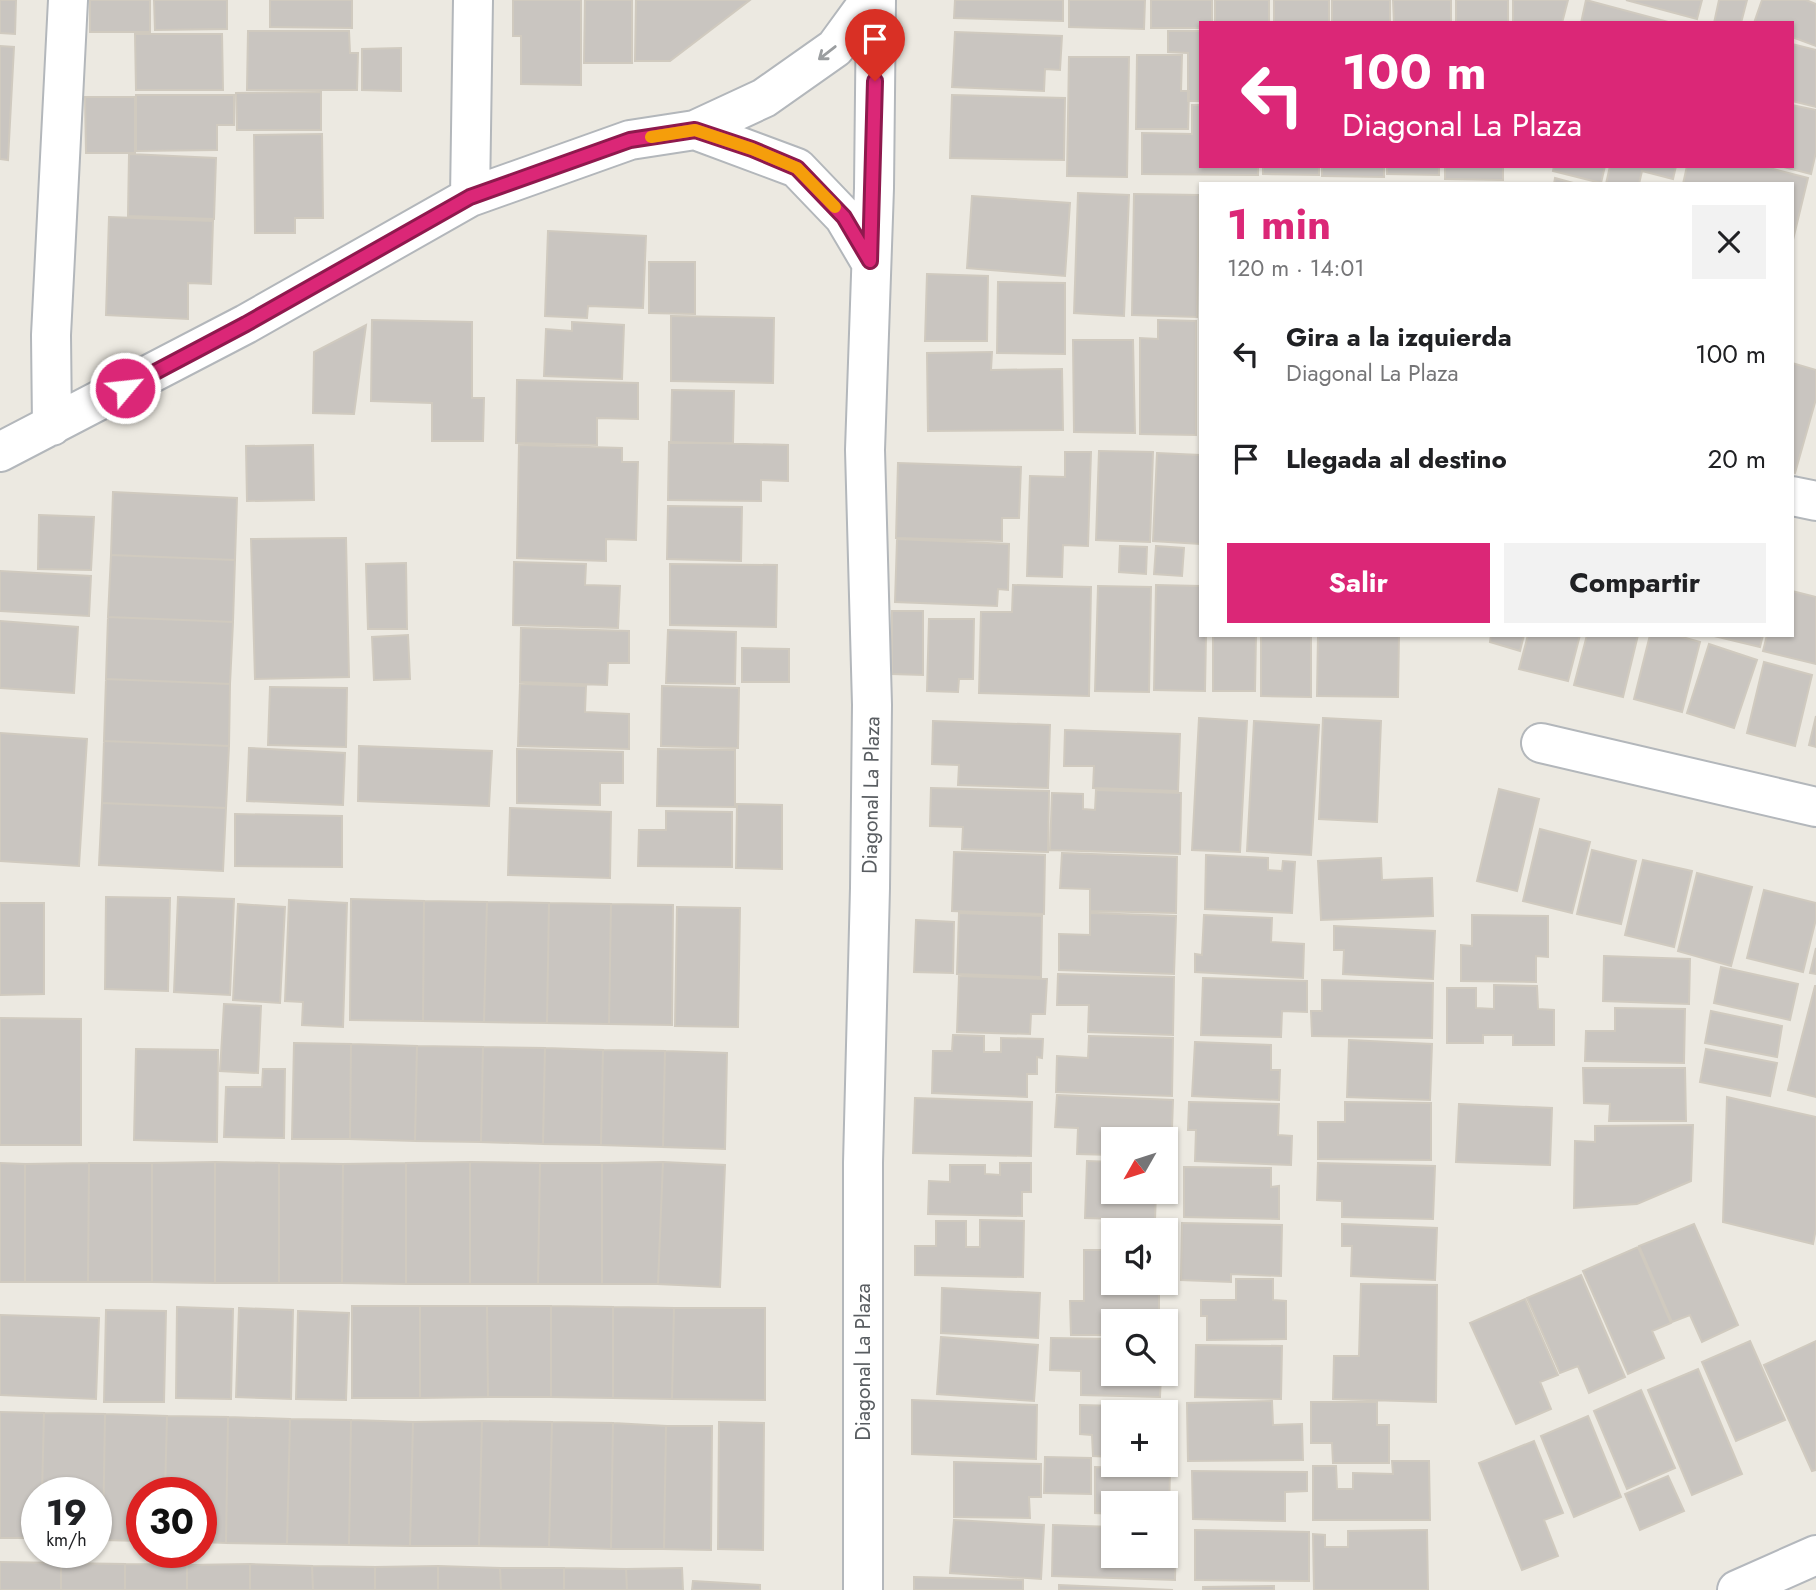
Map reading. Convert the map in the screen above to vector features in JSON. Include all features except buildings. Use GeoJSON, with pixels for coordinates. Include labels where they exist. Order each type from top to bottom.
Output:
{"type":"FeatureCollection","features":[{"type":"Feature","properties":{"kind":"street"},"geometry":{"type":"LineString","coordinates":[[52,426],[51,335],[68,0]]}},
{"type":"Feature","properties":{"kind":"street"},"geometry":{"type":"LineString","coordinates":[[470,197],[473,0]]}},
{"type":"Feature","properties":{"kind":"street"},"geometry":{"type":"LineString","coordinates":[[0,453],[246,324],[470,197],[630,140],[695,130],[764,98],[835,48],[870,0]]}},
{"type":"Feature","properties":{"kind":"street","name":"Diagonal La Plaza"},"geometry":{"type":"LineString","coordinates":[[863,1590],[863,1177],[872,705],[865,450],[874,188],[876,0]]}},
{"type":"Feature","properties":{"kind":"street"},"geometry":{"type":"LineString","coordinates":[[695,130],[797,168],[844,217],[870,261]]}},
{"type":"Feature","properties":{"kind":"street"},"geometry":{"type":"LineString","coordinates":[[1794,496],[1816,501]]}},
{"type":"Feature","properties":{"kind":"street"},"geometry":{"type":"LineString","coordinates":[[1541,743],[1816,807]]}},
{"type":"Feature","properties":{"kind":"street"},"geometry":{"type":"LineString","coordinates":[[1737,1590],[1816,1555]]}},
{"type":"Feature","properties":{"kind":"slow traffic"},"geometry":{"type":"LineString","coordinates":[[651,137],[695,130],[752,149],[797,168],[835,207]]}},
{"type":"Feature","properties":{"kind":"route"},"geometry":{"type":"LineString","coordinates":[[125,388],[246,324],[470,197],[630,140],[695,130],[797,168],[844,217],[870,261],[875,81]]}}]}
